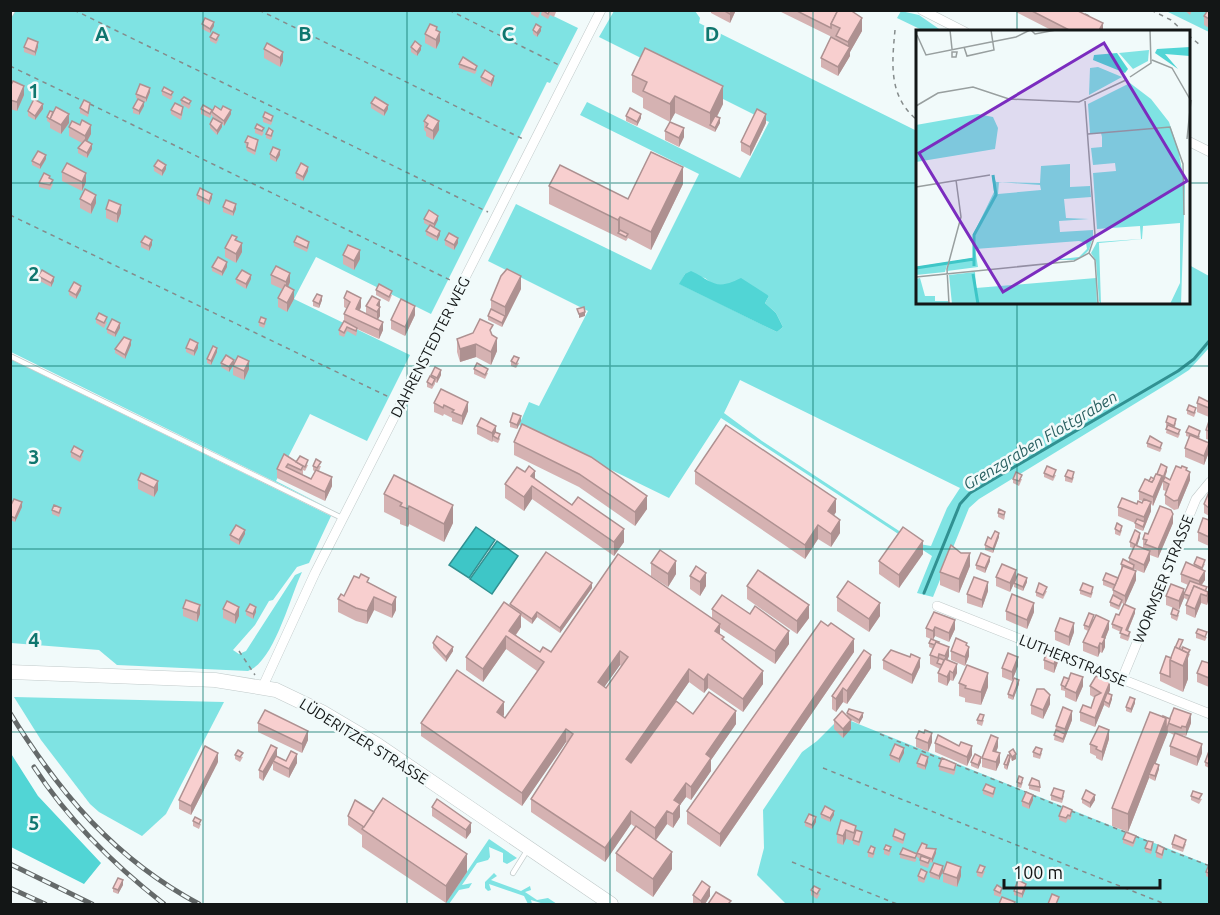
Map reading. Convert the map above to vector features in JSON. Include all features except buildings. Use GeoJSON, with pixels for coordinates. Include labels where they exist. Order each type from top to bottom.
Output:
{"type":"FeatureCollection","features":[{"type":"Feature","properties":{"kind":"main road","name":"LÜDERITZER STRASSE"},"geometry":{"type":"LineString","coordinates":[[10,672],[259,681],[296,698],[350,728],[610,904]]}},
{"type":"Feature","properties":{"kind":"street","name":"DAHRENSTEDTER WEG"},"geometry":{"type":"LineString","coordinates":[[259,681],[284,637],[569,69],[601,10]]}},
{"type":"Feature","properties":{"kind":"street"},"geometry":{"type":"LineString","coordinates":[[922,10],[961,30]]}},
{"type":"Feature","properties":{"kind":"street"},"geometry":{"type":"LineString","coordinates":[[1190,142],[1209,152]]}},
{"type":"Feature","properties":{"kind":"street","name":"WORMSER STRASSE"},"geometry":{"type":"LineString","coordinates":[[1122,679],[1196,499],[1209,482]]}},
{"type":"Feature","properties":{"kind":"street","name":"LUTHERSTRASSE"},"geometry":{"type":"LineString","coordinates":[[937,606],[1209,714]]}},
{"type":"Feature","properties":{"kind":"lane"},"geometry":{"type":"LineString","coordinates":[[10,15],[13,10]]}},
{"type":"Feature","properties":{"kind":"lane"},"geometry":{"type":"LineString","coordinates":[[10,356],[344,519]]}},
{"type":"Feature","properties":{"kind":"lane"},"geometry":{"type":"LineString","coordinates":[[513,873],[528,849]]}},
{"type":"Feature","properties":{"kind":"path"},"geometry":{"type":"LineString","coordinates":[[74,10],[495,216]]}},
{"type":"Feature","properties":{"kind":"path"},"geometry":{"type":"LineString","coordinates":[[259,10],[532,143]]}},
{"type":"Feature","properties":{"kind":"path"},"geometry":{"type":"LineString","coordinates":[[449,10],[569,69]]}},
{"type":"Feature","properties":{"kind":"path"},"geometry":{"type":"LineString","coordinates":[[1077,10],[1100,21]]}},
{"type":"Feature","properties":{"kind":"path"},"geometry":{"type":"LineString","coordinates":[[1151,10],[1171,20],[1182,30]]}},
{"type":"Feature","properties":{"kind":"path"},"geometry":{"type":"LineString","coordinates":[[896,30],[891,77],[909,113],[916,119]]}},
{"type":"Feature","properties":{"kind":"path"},"geometry":{"type":"LineString","coordinates":[[1190,37],[1200,45]]}},
{"type":"Feature","properties":{"kind":"path"},"geometry":{"type":"LineString","coordinates":[[10,66],[461,285]]}},
{"type":"Feature","properties":{"kind":"path"},"geometry":{"type":"LineString","coordinates":[[10,215],[402,403]]}},
{"type":"Feature","properties":{"kind":"path"},"geometry":{"type":"LineString","coordinates":[[239,651],[259,681]]}},
{"type":"Feature","properties":{"kind":"path"},"geometry":{"type":"LineString","coordinates":[[880,734],[946,761]]}},
{"type":"Feature","properties":{"kind":"path"},"geometry":{"type":"LineString","coordinates":[[957,765],[1209,866]]}},
{"type":"Feature","properties":{"kind":"path"},"geometry":{"type":"LineString","coordinates":[[823,768],[1165,904]]}},
{"type":"Feature","properties":{"kind":"path"},"geometry":{"type":"LineString","coordinates":[[792,862],[897,904]]}},
{"type":"Feature","properties":{"kind":"shaded area"},"geometry":{"type":"Polygon","coordinates":[[[541,10],[578,28],[550,83],[547,82],[431,314],[316,257],[294,299],[410,355],[367,441],[310,414],[276,481],[332,510],[11,352],[10,11],[541,10]]]}},
{"type":"Feature","properties":{"kind":"shaded area"},"geometry":{"type":"Polygon","coordinates":[[[614,11],[695,11],[700,18],[699,23],[916,131],[916,304],[1190,304],[1190,266],[1209,276],[1209,348],[1189,370],[979,499],[969,508],[933,597],[917,593],[932,556],[721,418],[669,498],[519,425],[529,402],[539,406],[588,311],[488,261],[516,204],[651,270],[699,174],[580,115],[587,102],[740,178],[769,122],[599,37],[614,11]],[[685,274],[680,284],[777,332],[783,327],[776,313],[765,303],[769,296],[728,284],[715,286],[705,278],[685,274]],[[740,380],[724,413],[762,441],[919,544],[931,546],[947,508],[960,488],[740,380]]]}},
{"type":"Feature","properties":{"kind":"shaded area"},"geometry":{"type":"Polygon","coordinates":[[[901,11],[919,15],[941,30],[922,30],[897,18],[901,11]]]}},
{"type":"Feature","properties":{"kind":"shaded area"},"geometry":{"type":"Polygon","coordinates":[[[1166,11],[1209,11],[1209,32],[1166,11]]]}},
{"type":"Feature","properties":{"kind":"shaded area"},"geometry":{"type":"Polygon","coordinates":[[[691,271],[720,284],[741,278],[769,296],[765,303],[776,313],[783,327],[777,332],[679,284],[685,274],[691,271]]]}},
{"type":"Feature","properties":{"kind":"shaded area"},"geometry":{"type":"Polygon","coordinates":[[[10,359],[331,516],[309,563],[297,567],[273,600],[269,601],[255,625],[233,650],[239,654],[246,651],[295,575],[302,572],[280,628],[266,655],[257,665],[248,671],[117,665],[99,650],[11,643],[10,359]]]}},
{"type":"Feature","properties":{"kind":"shaded area"},"geometry":{"type":"Polygon","coordinates":[[[476,527],[495,540],[469,578],[449,565],[476,527]]]}},
{"type":"Feature","properties":{"kind":"shaded area"},"geometry":{"type":"Polygon","coordinates":[[[497,541],[518,556],[492,594],[470,579],[497,541]]]}},
{"type":"Feature","properties":{"kind":"shaded area"},"geometry":{"type":"Polygon","coordinates":[[[14,697],[224,702],[166,814],[142,836],[99,812],[90,804],[41,740],[14,697]]]}},
{"type":"Feature","properties":{"kind":"shaded area"},"geometry":{"type":"Polygon","coordinates":[[[841,717],[1209,865],[1209,904],[786,904],[757,875],[764,848],[763,810],[802,752],[817,741],[841,717]]]}},
{"type":"Feature","properties":{"kind":"shaded area"},"geometry":{"type":"Polygon","coordinates":[[[10,752],[38,796],[101,863],[84,884],[11,847],[10,752]]]}},
{"type":"Feature","properties":{"kind":"shaded area"},"geometry":{"type":"Polygon","coordinates":[[[489,839],[517,858],[507,864],[503,862],[503,853],[489,847],[488,860],[477,863],[462,885],[472,883],[469,888],[459,890],[449,904],[445,904],[489,839]]]}},
{"type":"Feature","properties":{"kind":"shaded area"},"geometry":{"type":"Polygon","coordinates":[[[494,873],[497,876],[491,880],[521,891],[530,886],[531,890],[525,892],[537,900],[548,898],[557,904],[544,904],[531,900],[532,904],[528,904],[524,896],[489,884],[491,890],[488,891],[485,888],[485,882],[494,873]]]}},
{"type":"Feature","properties":{"kind":"waterway","name":"Grenzgraben Flottgraben"},"geometry":{"type":"LineString","coordinates":[[924,593],[960,504],[970,493],[1178,371],[1194,359],[1210,340]]}},
{"type":"Feature","properties":{"kind":"railway"},"geometry":{"type":"LineString","coordinates":[[10,713],[49,771],[92,822],[141,867],[199,904]]}},
{"type":"Feature","properties":{"kind":"railway"},"geometry":{"type":"LineString","coordinates":[[34,767],[62,806],[93,841],[164,904]]}},
{"type":"Feature","properties":{"kind":"railway"},"geometry":{"type":"LineString","coordinates":[[10,864],[92,904]]}},
{"type":"Feature","properties":{"kind":"railway"},"geometry":{"type":"LineString","coordinates":[[10,888],[45,904]]}}]}
